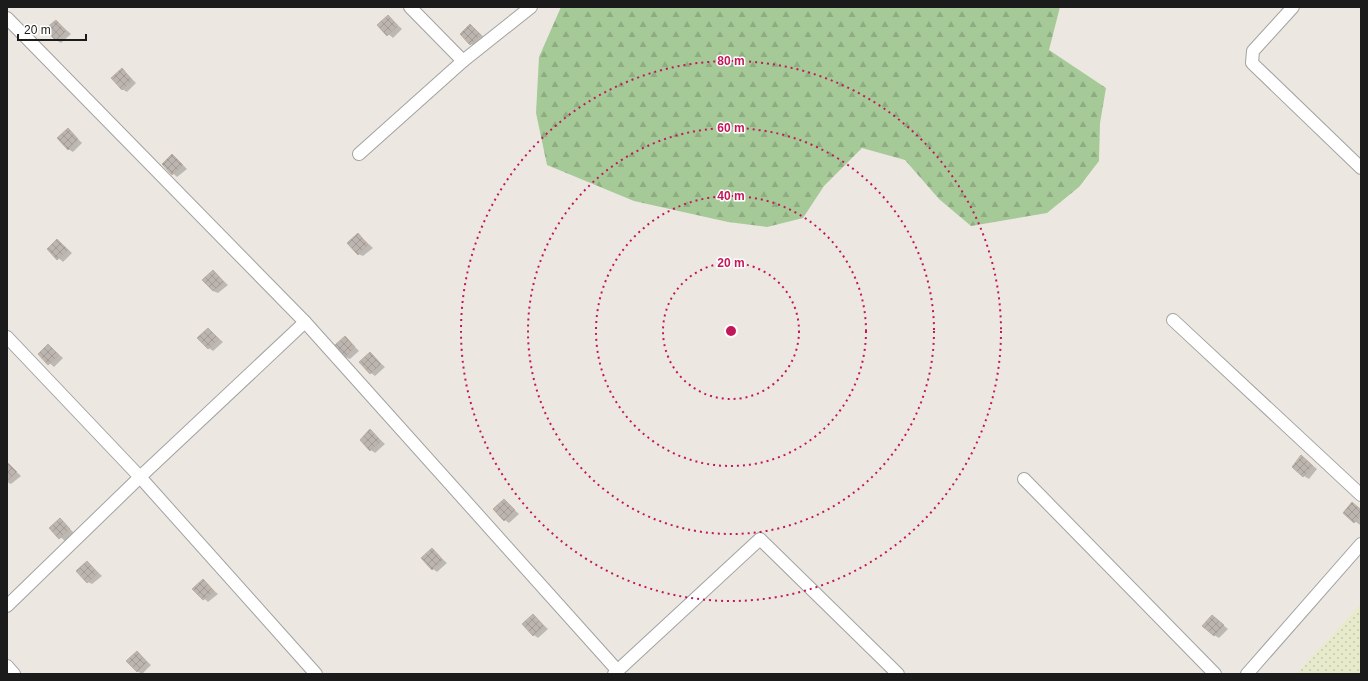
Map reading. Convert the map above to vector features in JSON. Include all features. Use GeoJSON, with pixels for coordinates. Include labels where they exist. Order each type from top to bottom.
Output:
{"type":"FeatureCollection","features":[{"type":"Feature","properties":{"kind":"lane"},"geometry":{"type":"LineString","coordinates":[[410,7],[463,61]]}},
{"type":"Feature","properties":{"kind":"lane"},"geometry":{"type":"LineString","coordinates":[[358,154],[463,61],[530,7]]}},
{"type":"Feature","properties":{"kind":"lane"},"geometry":{"type":"LineString","coordinates":[[1293,7],[1253,51],[1252,63],[1361,168]]}},
{"type":"Feature","properties":{"kind":"lane"},"geometry":{"type":"LineString","coordinates":[[7,18],[47,61],[305,322],[615,672],[760,538],[898,674]]}},
{"type":"Feature","properties":{"kind":"lane"},"geometry":{"type":"LineString","coordinates":[[1172,320],[1361,495]]}},
{"type":"Feature","properties":{"kind":"lane"},"geometry":{"type":"LineString","coordinates":[[7,606],[140,477],[305,322]]}},
{"type":"Feature","properties":{"kind":"lane"},"geometry":{"type":"LineString","coordinates":[[7,337],[140,477],[316,674]]}},
{"type":"Feature","properties":{"kind":"lane"},"geometry":{"type":"LineString","coordinates":[[1024,479],[1215,674]]}},
{"type":"Feature","properties":{"kind":"lane"},"geometry":{"type":"LineString","coordinates":[[1248,674],[1361,544]]}},
{"type":"Feature","properties":{"kind":"lane"},"geometry":{"type":"LineString","coordinates":[[7,666],[14,674]]}},
{"type":"Feature","properties":{"kind":"green space"},"geometry":{"type":"Polygon","coordinates":[[[561,7],[1060,7],[1049,50],[1106,88],[1100,123],[1099,161],[1079,187],[1047,213],[971,226],[939,199],[905,160],[862,148],[824,186],[803,218],[767,227],[728,222],[634,201],[547,165],[536,113],[539,57],[561,7]]]}},
{"type":"Feature","properties":{"kind":"green space"},"geometry":{"type":"Polygon","coordinates":[[[1361,604],[1361,674],[1296,674],[1361,604]]]}},
{"type":"Feature","properties":{"kind":"building"},"geometry":{"type":"Polygon","coordinates":[[[388,15],[398,26],[387,36],[377,25],[388,15]]]}},
{"type":"Feature","properties":{"kind":"building"},"geometry":{"type":"Polygon","coordinates":[[[56,20],[66,31],[56,41],[45,29],[56,20]]]}},
{"type":"Feature","properties":{"kind":"building"},"geometry":{"type":"Polygon","coordinates":[[[470,24],[481,35],[470,45],[460,34],[470,24]]]}},
{"type":"Feature","properties":{"kind":"building"},"geometry":{"type":"Polygon","coordinates":[[[122,68],[132,80],[122,90],[111,78],[122,68]]]}},
{"type":"Feature","properties":{"kind":"building"},"geometry":{"type":"Polygon","coordinates":[[[68,128],[78,139],[68,150],[57,138],[68,128]]]}},
{"type":"Feature","properties":{"kind":"building"},"geometry":{"type":"Polygon","coordinates":[[[172,154],[183,165],[172,175],[162,164],[172,154]]]}},
{"type":"Feature","properties":{"kind":"building"},"geometry":{"type":"Polygon","coordinates":[[[358,233],[368,245],[358,255],[347,243],[358,233]]]}},
{"type":"Feature","properties":{"kind":"building"},"geometry":{"type":"Polygon","coordinates":[[[57,239],[68,250],[57,260],[47,249],[57,239]]]}},
{"type":"Feature","properties":{"kind":"building"},"geometry":{"type":"Polygon","coordinates":[[[213,270],[224,282],[213,291],[202,280],[213,270]]]}},
{"type":"Feature","properties":{"kind":"building"},"geometry":{"type":"Polygon","coordinates":[[[208,328],[219,339],[208,349],[197,338],[208,328]]]}},
{"type":"Feature","properties":{"kind":"building"},"geometry":{"type":"Polygon","coordinates":[[[345,336],[355,347],[345,357],[334,346],[345,336]]]}},
{"type":"Feature","properties":{"kind":"building"},"geometry":{"type":"Polygon","coordinates":[[[48,344],[59,355],[48,365],[38,354],[48,344]]]}},
{"type":"Feature","properties":{"kind":"building"},"geometry":{"type":"Polygon","coordinates":[[[370,352],[381,364],[370,374],[359,362],[370,352]]]}},
{"type":"Feature","properties":{"kind":"building"},"geometry":{"type":"Polygon","coordinates":[[[370,429],[381,441],[370,451],[360,440],[370,429]]]}},
{"type":"Feature","properties":{"kind":"building"},"geometry":{"type":"Polygon","coordinates":[[[1301,455],[1313,466],[1303,477],[1292,467],[1301,455]]]}},
{"type":"Feature","properties":{"kind":"building"},"geometry":{"type":"Polygon","coordinates":[[[7,462],[17,472],[7,481],[7,462]]]}},
{"type":"Feature","properties":{"kind":"building"},"geometry":{"type":"Polygon","coordinates":[[[504,499],[515,510],[504,521],[493,509],[504,499]]]}},
{"type":"Feature","properties":{"kind":"building"},"geometry":{"type":"Polygon","coordinates":[[[1352,502],[1361,510],[1361,516],[1354,523],[1343,513],[1352,502]]]}},
{"type":"Feature","properties":{"kind":"building"},"geometry":{"type":"Polygon","coordinates":[[[60,518],[70,529],[59,539],[49,528],[60,518]]]}},
{"type":"Feature","properties":{"kind":"building"},"geometry":{"type":"Polygon","coordinates":[[[432,548],[443,560],[432,570],[421,558],[432,548]]]}},
{"type":"Feature","properties":{"kind":"building"},"geometry":{"type":"Polygon","coordinates":[[[87,561],[98,573],[87,583],[76,571],[87,561]]]}},
{"type":"Feature","properties":{"kind":"building"},"geometry":{"type":"Polygon","coordinates":[[[203,579],[214,591],[203,600],[192,589],[203,579]]]}},
{"type":"Feature","properties":{"kind":"building"},"geometry":{"type":"Polygon","coordinates":[[[533,614],[544,626],[533,636],[522,624],[533,614]]]}},
{"type":"Feature","properties":{"kind":"building"},"geometry":{"type":"Polygon","coordinates":[[[1212,615],[1224,625],[1214,636],[1202,626],[1212,615]]]}},
{"type":"Feature","properties":{"kind":"building"},"geometry":{"type":"Polygon","coordinates":[[[137,651],[147,662],[137,672],[126,661],[137,651]]]}}]}
